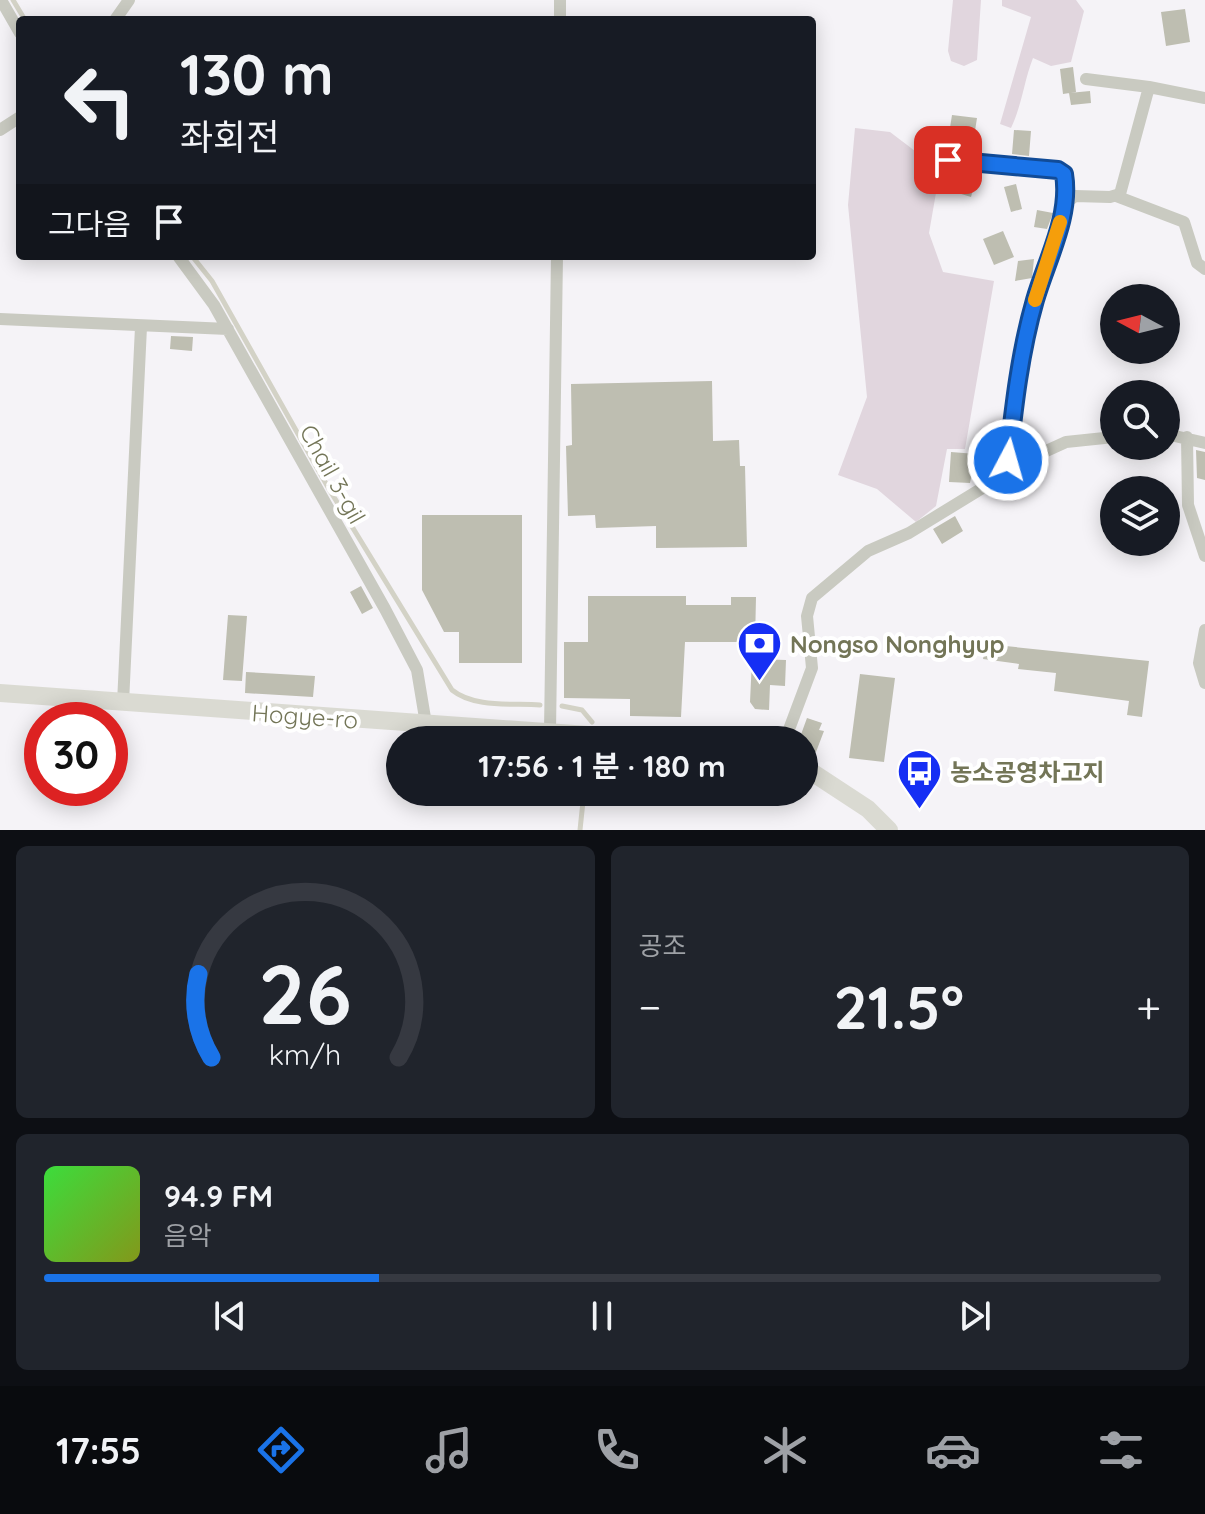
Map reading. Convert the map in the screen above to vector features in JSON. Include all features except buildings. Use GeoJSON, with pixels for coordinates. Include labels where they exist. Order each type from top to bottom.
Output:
{"type":"FeatureCollection","features":[{"type":"Feature","properties":{"kind":"street"},"geometry":{"type":"LineString","coordinates":[[1,0],[16,26]]}},
{"type":"Feature","properties":{"kind":"street"},"geometry":{"type":"LineString","coordinates":[[1086,79],[1205,98]]}},
{"type":"Feature","properties":{"kind":"street"},"geometry":{"type":"LineString","coordinates":[[1116,196],[1122,189],[1136,125],[1149,87]]}},
{"type":"Feature","properties":{"kind":"street"},"geometry":{"type":"LineString","coordinates":[[948,160],[1062,171],[1066,203],[1035,300],[1025,345],[1007,475]]}},
{"type":"Feature","properties":{"kind":"street"},"geometry":{"type":"LineString","coordinates":[[1066,203],[1075,196],[1116,196],[1184,222],[1197,263],[1205,269]]}},
{"type":"Feature","properties":{"kind":"street","name":"Chail 3-gil"},"geometry":{"type":"LineString","coordinates":[[181,260],[228,329],[417,670],[424,694],[426,724]]}},
{"type":"Feature","properties":{"kind":"street"},"geometry":{"type":"LineString","coordinates":[[550,726],[557,260]]}},
{"type":"Feature","properties":{"kind":"street"},"geometry":{"type":"LineString","coordinates":[[0,319],[228,329]]}},
{"type":"Feature","properties":{"kind":"street"},"geometry":{"type":"LineString","coordinates":[[123,702],[141,327]]}},
{"type":"Feature","properties":{"kind":"street"},"geometry":{"type":"LineString","coordinates":[[1180,436],[1205,443]]}},
{"type":"Feature","properties":{"kind":"street"},"geometry":{"type":"LineString","coordinates":[[1187,437],[1188,505],[1205,556]]}},
{"type":"Feature","properties":{"kind":"street"},"geometry":{"type":"LineString","coordinates":[[790,726],[812,668],[807,616],[812,598],[868,551],[909,533],[1033,457],[1066,442],[1100,438]]}},
{"type":"Feature","properties":{"kind":"street"},"geometry":{"type":"LineString","coordinates":[[1205,630],[1199,663],[1205,683]]}},
{"type":"Feature","properties":{"kind":"street","name":"Hogye-ro"},"geometry":{"type":"LineString","coordinates":[[0,693],[111,702]]}},
{"type":"Feature","properties":{"kind":"street","name":"Hogye-ro"},"geometry":{"type":"LineString","coordinates":[[128,703],[461,726]]}},
{"type":"Feature","properties":{"kind":"street"},"geometry":{"type":"LineString","coordinates":[[818,776],[868,809],[889,830]]}},
{"type":"Feature","properties":{"kind":"shaded area"},"geometry":{"type":"Polygon","coordinates":[[[953,0],[981,0],[977,60],[964,66],[951,61],[948,51],[953,0]]]}},
{"type":"Feature","properties":{"kind":"shaded area"},"geometry":{"type":"Polygon","coordinates":[[[1002,0],[1076,0],[1084,11],[1071,62],[1051,66],[1033,58],[1011,128],[1000,124],[1031,17],[1002,6],[1002,0]]]}},
{"type":"Feature","properties":{"kind":"shaded area"},"geometry":{"type":"Polygon","coordinates":[[[855,128],[890,132],[940,170],[929,233],[943,272],[994,281],[965,449],[947,449],[936,506],[916,522],[877,489],[838,475],[867,397],[848,205],[855,128]]]}},
{"type":"Feature","properties":{"kind":"waterway"},"geometry":{"type":"LineString","coordinates":[[13,0],[23,16]]}},
{"type":"Feature","properties":{"kind":"waterway"},"geometry":{"type":"LineString","coordinates":[[195,260],[212,281],[329,489],[452,690],[482,702],[540,705]]}},
{"type":"Feature","properties":{"kind":"waterway"},"geometry":{"type":"LineString","coordinates":[[562,706],[582,710],[592,722]]}},
{"type":"Feature","properties":{"kind":"waterway"},"geometry":{"type":"LineString","coordinates":[[580,830],[583,806]]}},
{"type":"Feature","properties":{"kind":"slow traffic"},"geometry":{"type":"LineString","coordinates":[[1035,300],[1060,222]]}},
{"type":"Feature","properties":{"kind":"place","name":"Nongso Nonghyup"},"geometry":{"type":"Point","coordinates":[759,683]}},
{"type":"Feature","properties":{"kind":"place","name":"농소공영차고지"},"geometry":{"type":"Point","coordinates":[919,811]}},
{"type":"Feature","properties":{"kind":"route"},"geometry":{"type":"LineString","coordinates":[[948,160],[1058,170],[1064,174],[1063,196],[1066,203],[1035,300],[1019,377],[1008,460]]}}]}
